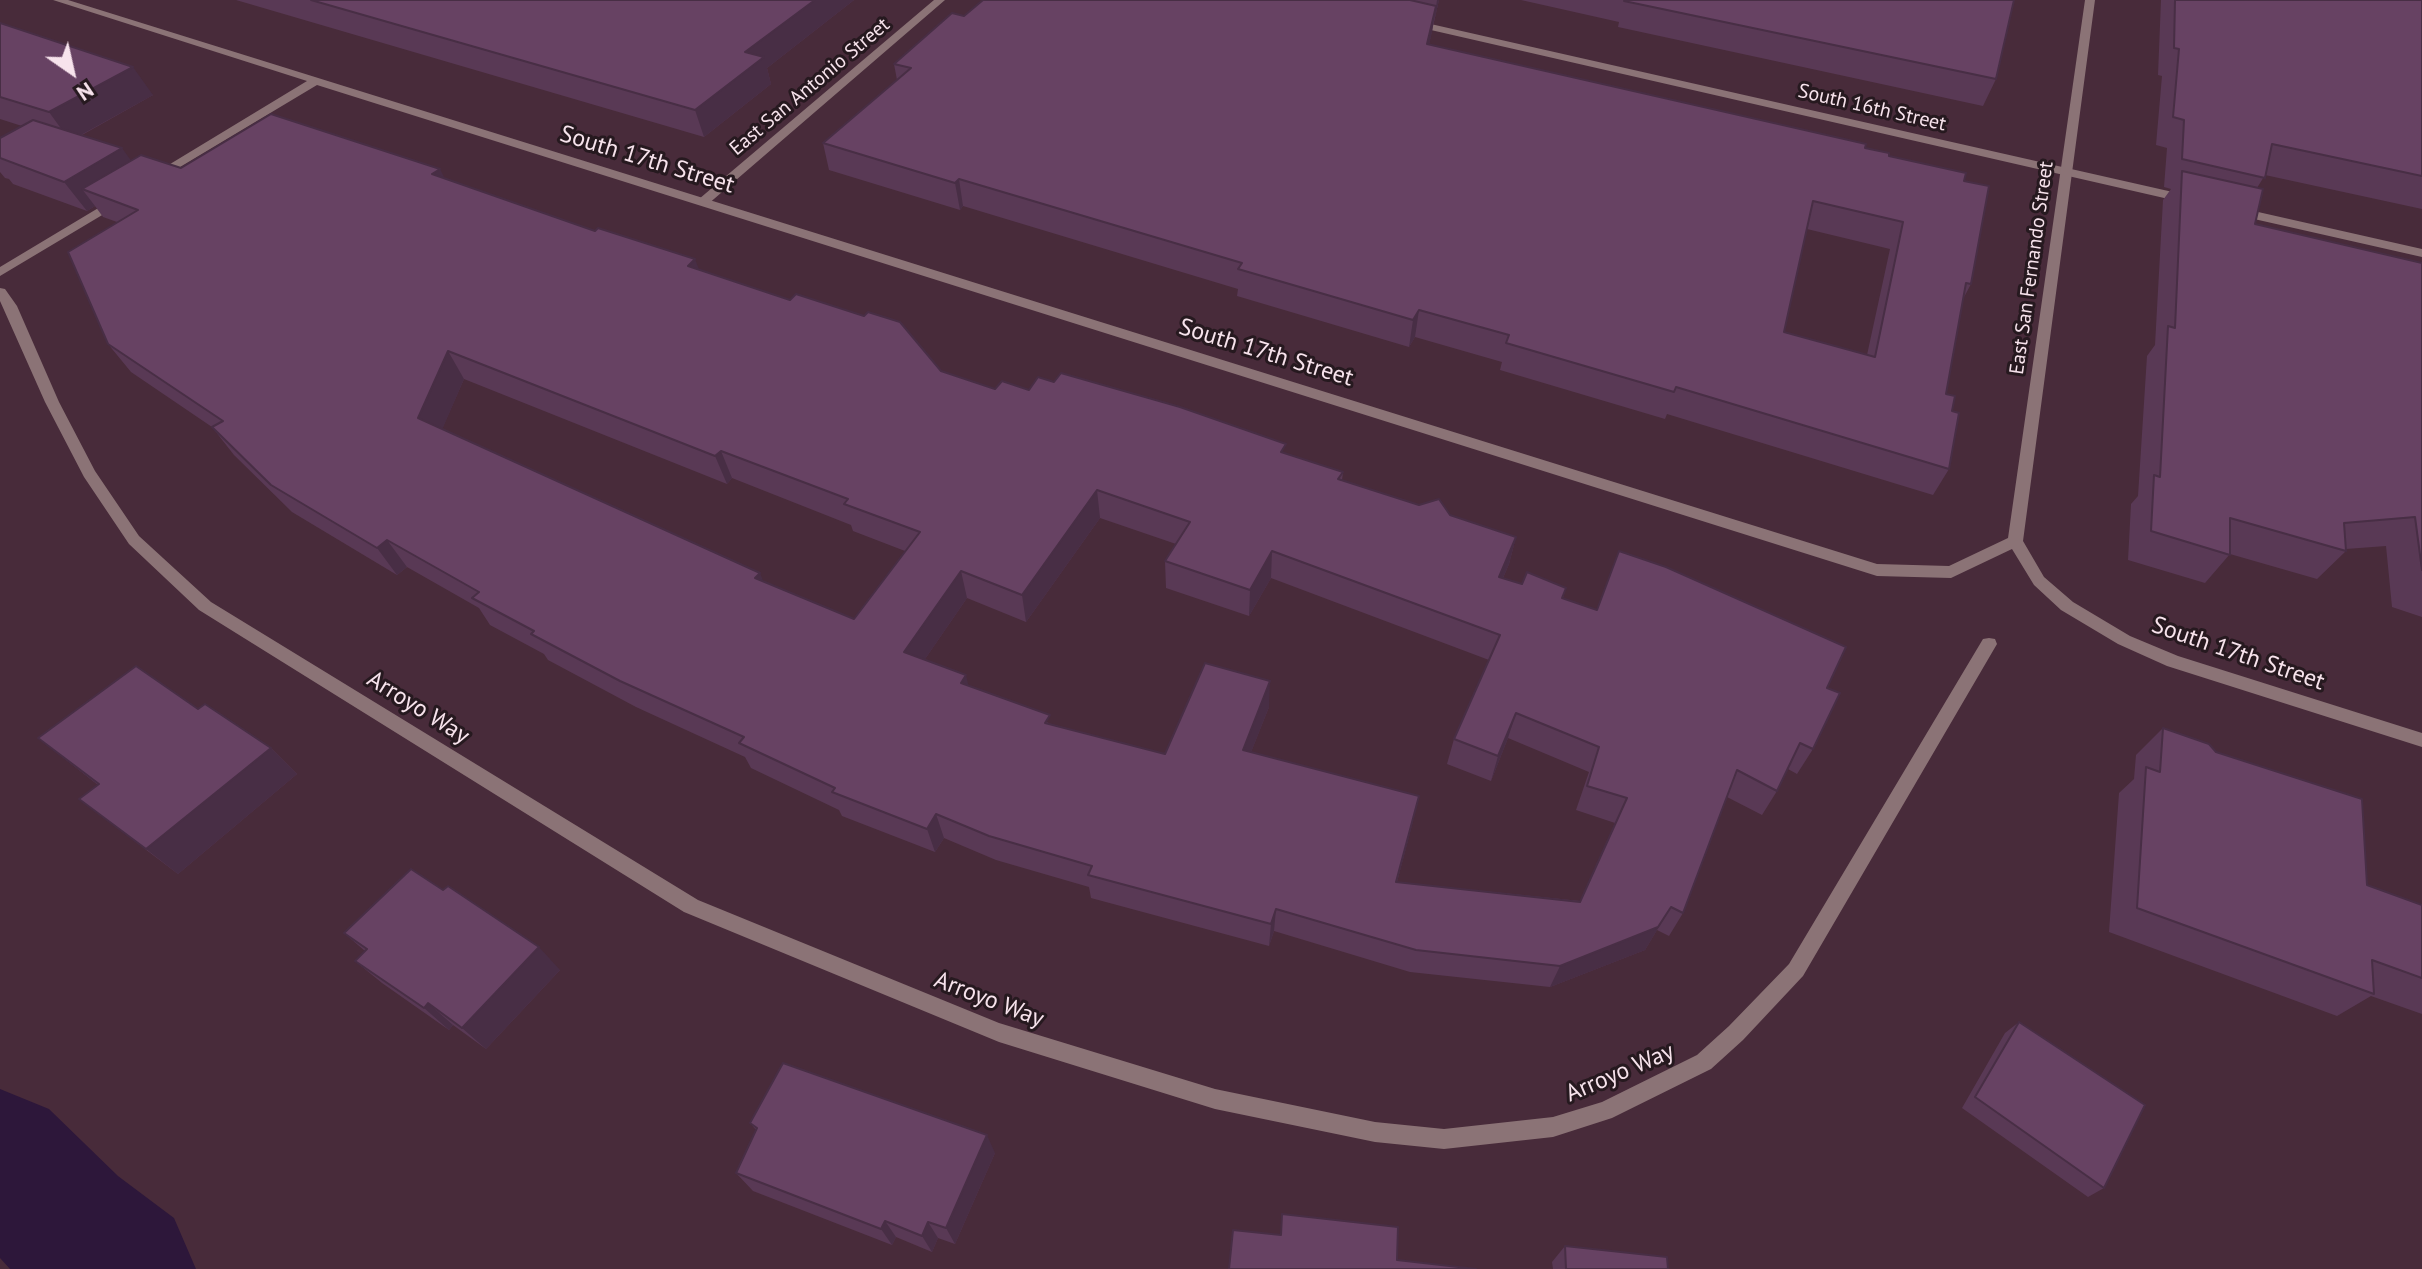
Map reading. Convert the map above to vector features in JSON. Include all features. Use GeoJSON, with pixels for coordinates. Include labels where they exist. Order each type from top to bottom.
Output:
{"type":"FeatureCollection","features":[{"type":"Feature","properties":{"kind":"street","name":"South 17th Street"},"geometry":{"type":"LineString","coordinates":[[58,0],[1877,570],[1951,572],[2015,541],[2039,581],[2067,606],[2124,640],[2173,661],[2422,740]]}},
{"type":"Feature","properties":{"kind":"street","name":"East San Antonio Street"},"geometry":{"type":"LineString","coordinates":[[703,202],[940,0]]}},
{"type":"Feature","properties":{"kind":"street","name":"East San Fernando Street"},"geometry":{"type":"LineString","coordinates":[[2015,541],[2090,0]]}},
{"type":"Feature","properties":{"kind":"street","name":"South 16th Street"},"geometry":{"type":"LineString","coordinates":[[1406,22],[2199,202]]}},
{"type":"Feature","properties":{"kind":"street"},"geometry":{"type":"LineString","coordinates":[[145,184],[315,81]]}},
{"type":"Feature","properties":{"kind":"street"},"geometry":{"type":"LineString","coordinates":[[0,272],[132,192]]}},
{"type":"Feature","properties":{"kind":"street"},"geometry":{"type":"LineString","coordinates":[[2229,209],[2422,253]]}},
{"type":"Feature","properties":{"kind":"street","name":"Arroyo Way"},"geometry":{"type":"LineString","coordinates":[[0,292],[11,306],[52,402],[89,473],[134,540],[205,606],[691,906],[999,1032],[1215,1099],[1375,1132],[1444,1139],[1553,1127],[1605,1111],[1704,1062],[1796,970],[1989,644]]}},
{"type":"Feature","properties":{"kind":"building"},"geometry":{"type":"Polygon","coordinates":[[[311,0],[815,0],[745,52],[764,57],[695,110],[311,0]]]}},
{"type":"Feature","properties":{"kind":"building"},"geometry":{"type":"Polygon","coordinates":[[[983,0],[1410,0],[1436,6],[1427,44],[1866,144],[1865,148],[1889,153],[1889,156],[1966,173],[1964,181],[1989,186],[1971,284],[1966,283],[1946,394],[1955,396],[1952,411],[1959,413],[1949,469],[1676,387],[1674,392],[1506,343],[1509,335],[1419,310],[1413,320],[1238,269],[1242,263],[959,179],[955,183],[823,143],[911,68],[894,64],[952,13],[964,16],[983,0]],[[1813,201],[1784,332],[1875,357],[1903,222],[1813,201]]]}},
{"type":"Feature","properties":{"kind":"building"},"geometry":{"type":"Polygon","coordinates":[[[1625,0],[2014,0],[1996,79],[1625,0]]]}},
{"type":"Feature","properties":{"kind":"building"},"geometry":{"type":"Polygon","coordinates":[[[2175,0],[2422,0],[2422,176],[2272,144],[2265,178],[2182,159],[2184,120],[2173,117],[2179,49],[2174,48],[2175,0]]]}},
{"type":"Feature","properties":{"kind":"building"},"geometry":{"type":"Polygon","coordinates":[[[0,23],[133,67],[49,112],[0,97],[0,23]]]}},
{"type":"Feature","properties":{"kind":"building"},"geometry":{"type":"Polygon","coordinates":[[[271,114],[440,169],[432,174],[595,231],[598,228],[695,259],[688,266],[790,300],[796,294],[864,316],[868,312],[900,322],[941,371],[995,389],[1002,381],[1029,390],[1038,377],[1054,382],[1061,373],[1180,407],[1286,444],[1281,452],[1343,472],[1338,479],[1419,505],[1439,499],[1450,515],[1516,537],[1499,577],[1522,584],[1527,572],[1566,588],[1562,598],[1597,610],[1619,551],[1666,567],[1846,647],[1827,688],[1840,693],[1813,749],[1800,743],[1777,791],[1737,770],[1683,913],[1671,907],[1658,927],[1560,966],[1416,950],[1276,909],[1271,924],[1088,875],[1092,866],[989,836],[936,814],[927,829],[832,792],[835,788],[739,743],[744,737],[620,681],[531,634],[534,631],[472,598],[479,592],[387,540],[377,548],[271,485],[212,427],[223,421],[108,344],[68,252],[138,210],[82,189],[141,155],[181,168],[271,114]],[[448,351],[418,418],[760,573],[755,578],[854,619],[920,532],[844,504],[848,499],[721,451],[715,456],[448,351]],[[1097,490],[1022,595],[961,571],[904,652],[966,675],[961,683],[1050,715],[1045,723],[1165,754],[1205,663],[1270,681],[1243,750],[1419,796],[1396,882],[1580,902],[1627,798],[1587,786],[1599,747],[1516,713],[1498,756],[1454,739],[1500,635],[1272,551],[1250,590],[1165,561],[1190,522],[1097,490]]]}},
{"type":"Feature","properties":{"kind":"building"},"geometry":{"type":"Polygon","coordinates":[[[33,120],[122,148],[64,182],[0,158],[0,138],[33,120]]]}},
{"type":"Feature","properties":{"kind":"building"},"geometry":{"type":"Polygon","coordinates":[[[2182,171],[2263,189],[2255,224],[2422,263],[2422,570],[2415,517],[2344,523],[2346,551],[2230,518],[2230,555],[2151,531],[2154,475],[2160,477],[2168,326],[2175,328],[2182,171]]]}},
{"type":"Feature","properties":{"kind":"building"},"geometry":{"type":"Polygon","coordinates":[[[136,666],[198,709],[205,704],[271,748],[146,849],[79,799],[99,784],[38,738],[136,666]]]}},
{"type":"Feature","properties":{"kind":"building"},"geometry":{"type":"Polygon","coordinates":[[[2163,728],[2209,744],[2216,752],[2362,799],[2367,885],[2422,905],[2422,978],[2372,960],[2374,994],[2137,908],[2146,767],[2160,772],[2163,728]]]}},
{"type":"Feature","properties":{"kind":"building"},"geometry":{"type":"Polygon","coordinates":[[[411,869],[443,890],[448,886],[539,947],[462,1028],[428,1003],[424,1008],[355,961],[367,949],[344,933],[411,869]]]}},
{"type":"Feature","properties":{"kind":"building"},"geometry":{"type":"Polygon","coordinates":[[[2019,1022],[2145,1105],[2104,1188],[1975,1097],[2019,1022]]]}},
{"type":"Feature","properties":{"kind":"building"},"geometry":{"type":"Polygon","coordinates":[[[783,1063],[987,1135],[946,1228],[928,1222],[922,1236],[885,1221],[881,1229],[736,1173],[757,1128],[750,1123],[783,1063]]]}},
{"type":"Feature","properties":{"kind":"building"},"geometry":{"type":"Polygon","coordinates":[[[1282,1214],[1398,1227],[1397,1260],[1476,1269],[1229,1269],[1233,1230],[1281,1235],[1282,1214]]]}},
{"type":"Feature","properties":{"kind":"building"},"geometry":{"type":"Polygon","coordinates":[[[1565,1246],[1667,1257],[1668,1269],[1566,1269],[1565,1246]]]}},
{"type":"Feature","properties":{"kind":"waterway"},"geometry":{"type":"LineString","coordinates":[[0,1158],[68,1226],[123,1269]]}}]}
